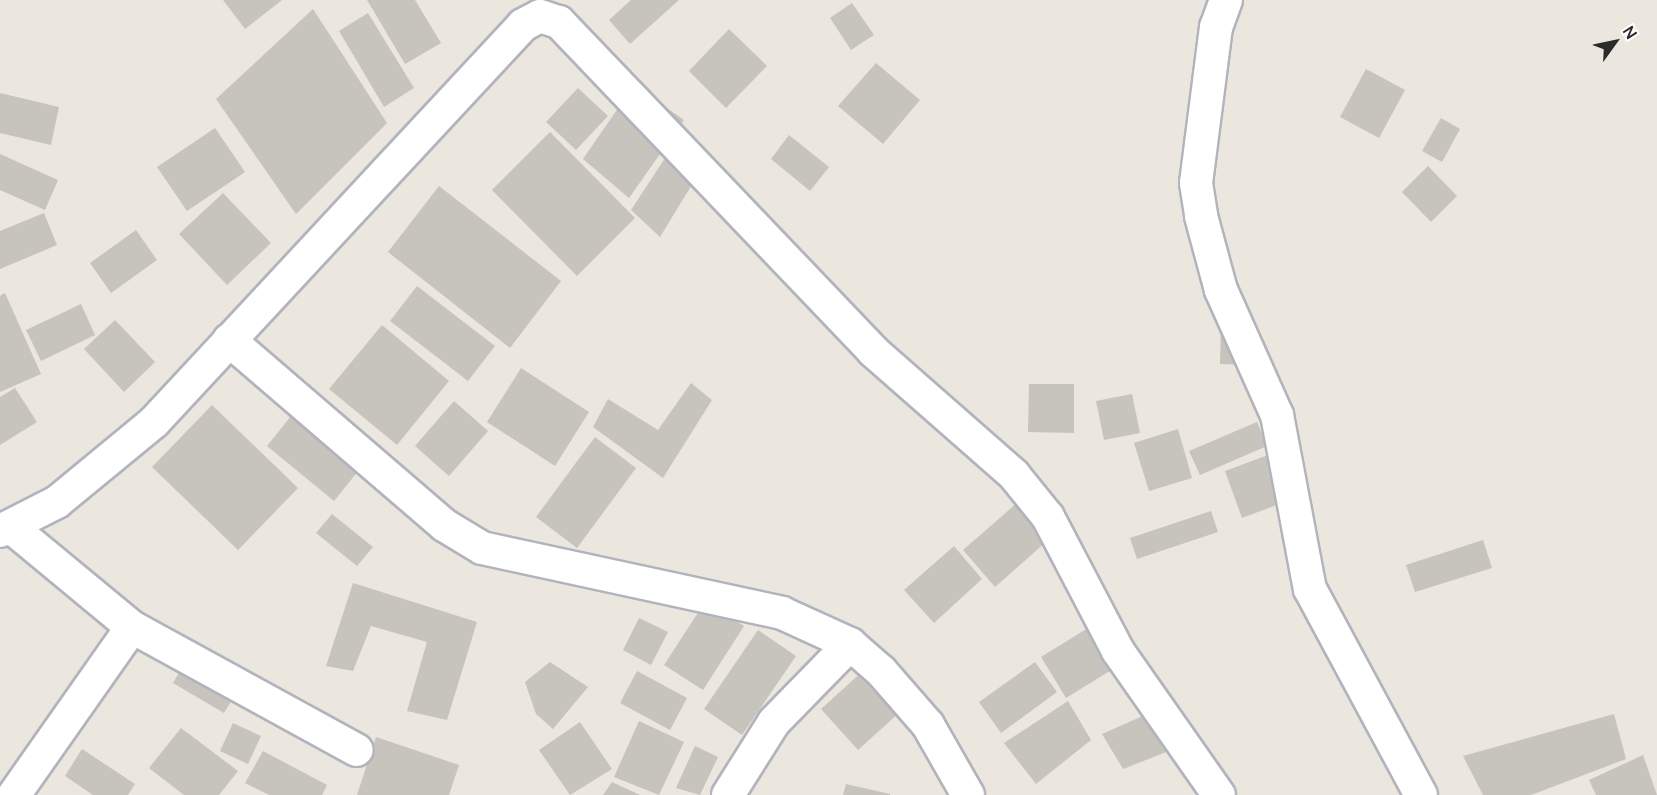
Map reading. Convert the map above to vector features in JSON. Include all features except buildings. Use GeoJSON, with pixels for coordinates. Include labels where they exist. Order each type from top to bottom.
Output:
{"type":"FeatureCollection","features":[{"type":"Feature","properties":{"kind":"street"},"geometry":{"type":"LineString","coordinates":[[1226,0],[1216,27],[1196,183],[1201,216],[1221,290],[1277,414],[1310,589],[1421,795]]}},
{"type":"Feature","properties":{"kind":"street"},"geometry":{"type":"LineString","coordinates":[[357,750],[132,627],[5,529],[110,463],[229,340],[523,25],[540,16],[559,22],[873,351],[1014,475],[1048,517],[1118,651],[1219,795]]}},
{"type":"Feature","properties":{"kind":"street"},"geometry":{"type":"LineString","coordinates":[[229,340],[444,525],[482,548],[782,613],[850,644],[881,670],[928,725],[968,795]]}},
{"type":"Feature","properties":{"kind":"street"},"geometry":{"type":"LineString","coordinates":[[14,795],[132,627]]}},
{"type":"Feature","properties":{"kind":"street"},"geometry":{"type":"LineString","coordinates":[[728,795],[774,722],[850,644]]}}]}
